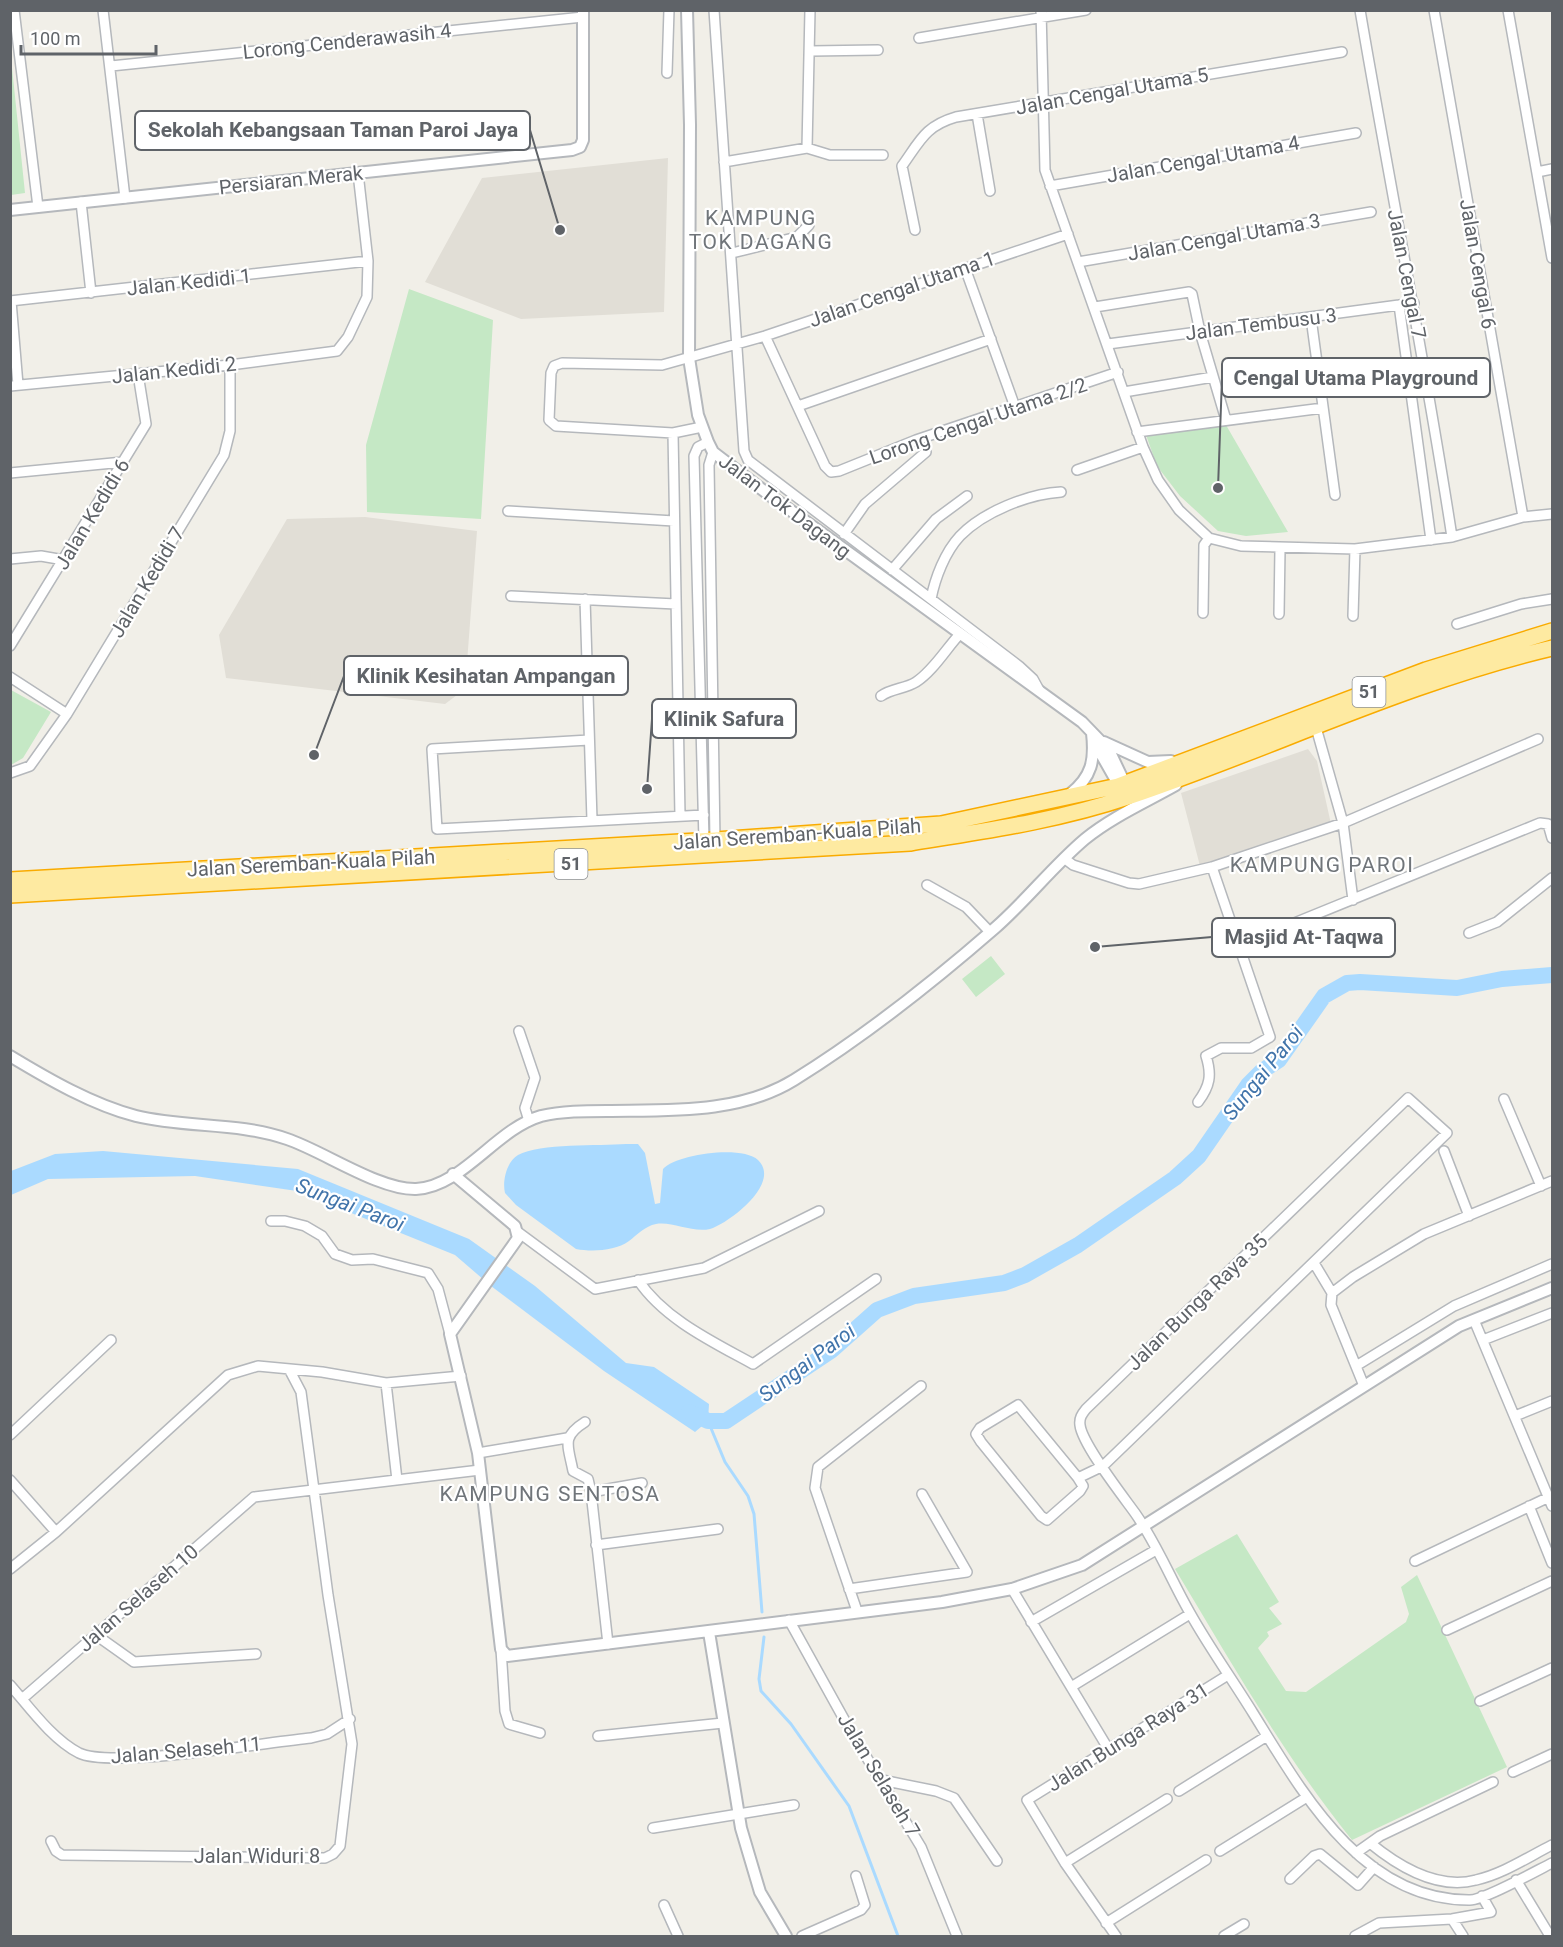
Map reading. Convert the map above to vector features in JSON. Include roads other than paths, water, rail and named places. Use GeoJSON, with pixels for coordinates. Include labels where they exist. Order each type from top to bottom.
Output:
{"type":"FeatureCollection","features":[{"type":"Feature","properties":{"kind":"highway","name":"Jalan Seremban-Kuala Pilah"},"geometry":{"type":"LineString","coordinates":[[1314,721],[1426,670],[1552,632]]}},
{"type":"Feature","properties":{"kind":"highway","name":"Jalan Seremban-Kuala Pilah"},"geometry":{"type":"LineString","coordinates":[[10,896],[910,843],[1039,822],[1314,721],[1552,648]]}},
{"type":"Feature","properties":{"kind":"highway","name":"Jalan Seremban-Kuala Pilah"},"geometry":{"type":"LineString","coordinates":[[10,880],[910,828],[1124,789]]}},
{"type":"Feature","properties":{"kind":"street"},"geometry":{"type":"LineString","coordinates":[[14,10],[38,207]]}},
{"type":"Feature","properties":{"kind":"street"},"geometry":{"type":"LineString","coordinates":[[103,10],[125,198]]}},
{"type":"Feature","properties":{"kind":"street"},"geometry":{"type":"LineString","coordinates":[[667,73],[669,10]]}},
{"type":"Feature","properties":{"kind":"street","name":"Jalan Tok Dagang"},"geometry":{"type":"LineString","coordinates":[[687,10],[690,125],[689,358],[702,427],[711,447],[959,635],[1082,722],[1095,737],[1101,754],[1124,789]]}},
{"type":"Feature","properties":{"kind":"street"},"geometry":{"type":"LineString","coordinates":[[714,10],[732,253],[742,439],[748,460],[1019,666],[1033,679],[1040,692]]}},
{"type":"Feature","properties":{"kind":"street"},"geometry":{"type":"LineString","coordinates":[[807,148],[811,51],[810,10]]}},
{"type":"Feature","properties":{"kind":"street"},"geometry":{"type":"LineString","coordinates":[[919,39],[1041,14],[1086,10]]}},
{"type":"Feature","properties":{"kind":"street","name":"Jalan Cengal 7"},"geometry":{"type":"LineString","coordinates":[[1360,10],[1404,263],[1414,303],[1452,537]]}},
{"type":"Feature","properties":{"kind":"street","name":"Jalan Cengal 6"},"geometry":{"type":"LineString","coordinates":[[1434,10],[1523,518]]}},
{"type":"Feature","properties":{"kind":"street"},"geometry":{"type":"LineString","coordinates":[[1508,10],[1552,258]]}},
{"type":"Feature","properties":{"kind":"street","name":"Persiaran Merak"},"geometry":{"type":"LineString","coordinates":[[10,210],[572,150],[580,147],[583,140],[583,14]]}},
{"type":"Feature","properties":{"kind":"street","name":"Lorong Cenderawasih 4"},"geometry":{"type":"LineString","coordinates":[[111,66],[583,14]]}},
{"type":"Feature","properties":{"kind":"street"},"geometry":{"type":"LineString","coordinates":[[1041,14],[1045,170],[1118,372],[1137,432],[1158,480],[1179,510],[1209,538],[1241,546],[1280,549],[1354,549],[1431,540],[1452,537],[1523,518],[1552,514]]}},
{"type":"Feature","properties":{"kind":"street"},"geometry":{"type":"LineString","coordinates":[[811,51],[878,50]]}},
{"type":"Feature","properties":{"kind":"street","name":"Jalan Cengal Utama 5"},"geometry":{"type":"LineString","coordinates":[[915,230],[902,166],[926,133],[937,123],[977,114],[1342,52]]}},
{"type":"Feature","properties":{"kind":"street"},"geometry":{"type":"LineString","coordinates":[[977,114],[990,191]]}},
{"type":"Feature","properties":{"kind":"street","name":"Jalan Cengal Utama 4"},"geometry":{"type":"LineString","coordinates":[[1050,186],[1356,133]]}},
{"type":"Feature","properties":{"kind":"street"},"geometry":{"type":"LineString","coordinates":[[724,162],[807,148],[830,155],[883,155]]}},
{"type":"Feature","properties":{"kind":"street"},"geometry":{"type":"LineString","coordinates":[[1537,172],[1552,169]]}},
{"type":"Feature","properties":{"kind":"street"},"geometry":{"type":"LineString","coordinates":[[358,173],[368,261]]}},
{"type":"Feature","properties":{"kind":"street"},"geometry":{"type":"LineString","coordinates":[[81,202],[91,293]]}},
{"type":"Feature","properties":{"kind":"street","name":"Jalan Cengal Utama 3"},"geometry":{"type":"LineString","coordinates":[[1078,262],[1371,213]]}},
{"type":"Feature","properties":{"kind":"street"},"geometry":{"type":"LineString","coordinates":[[732,253],[797,237],[809,225]]}},
{"type":"Feature","properties":{"kind":"street","name":"Jalan Cengal Utama 1"},"geometry":{"type":"LineString","coordinates":[[672,434],[556,426],[549,420],[551,373],[554,366],[562,363],[662,365],[765,336],[1068,234]]}},
{"type":"Feature","properties":{"kind":"street","name":"Jalan Kedidi 1"},"geometry":{"type":"LineString","coordinates":[[11,301],[368,261]]}},
{"type":"Feature","properties":{"kind":"street","name":"Jalan Kedidi 2"},"geometry":{"type":"LineString","coordinates":[[14,386],[230,365],[337,351],[348,337],[367,297],[368,261]]}},
{"type":"Feature","properties":{"kind":"street"},"geometry":{"type":"LineString","coordinates":[[965,268],[1015,407]]}},
{"type":"Feature","properties":{"kind":"street"},"geometry":{"type":"LineString","coordinates":[[1095,307],[1189,292],[1194,299],[1200,332],[1226,420]]}},
{"type":"Feature","properties":{"kind":"street"},"geometry":{"type":"LineString","coordinates":[[11,301],[14,386]]}},
{"type":"Feature","properties":{"kind":"street","name":"Jalan Tembusu 3"},"geometry":{"type":"LineString","coordinates":[[1108,344],[1414,303]]}},
{"type":"Feature","properties":{"kind":"street"},"geometry":{"type":"LineString","coordinates":[[1399,305],[1431,540]]}},
{"type":"Feature","properties":{"kind":"street"},"geometry":{"type":"LineString","coordinates":[[1311,318],[1335,495]]}},
{"type":"Feature","properties":{"kind":"street"},"geometry":{"type":"LineString","coordinates":[[765,336],[798,406],[991,339]]}},
{"type":"Feature","properties":{"kind":"street","name":"Jalan Kedidi 7"},"geometry":{"type":"LineString","coordinates":[[10,773],[30,766],[67,714],[224,455],[230,431],[230,365]]}},
{"type":"Feature","properties":{"kind":"street","name":"Lorong Cengal Utama 2/2"},"geometry":{"type":"LineString","coordinates":[[798,406],[825,466],[831,472],[839,471],[916,440],[1118,372]]}},
{"type":"Feature","properties":{"kind":"street","name":"Jalan Kedidi 6"},"geometry":{"type":"LineString","coordinates":[[10,646],[146,424],[138,374]]}},
{"type":"Feature","properties":{"kind":"street"},"geometry":{"type":"LineString","coordinates":[[1124,392],[1213,377]]}},
{"type":"Feature","properties":{"kind":"street"},"geometry":{"type":"LineString","coordinates":[[1137,432],[1323,408]]}},
{"type":"Feature","properties":{"kind":"street"},"geometry":{"type":"LineString","coordinates":[[680,816],[672,434],[702,427]]}},
{"type":"Feature","properties":{"kind":"street"},"geometry":{"type":"LineString","coordinates":[[698,447],[711,447],[709,465],[710,840],[704,815],[694,456],[698,447]]}},
{"type":"Feature","properties":{"kind":"street"},"geometry":{"type":"LineString","coordinates":[[1077,470],[1143,447]]}},
{"type":"Feature","properties":{"kind":"street"},"geometry":{"type":"LineString","coordinates":[[844,534],[865,504],[926,452]]}},
{"type":"Feature","properties":{"kind":"street"},"geometry":{"type":"LineString","coordinates":[[10,473],[123,462]]}},
{"type":"Feature","properties":{"kind":"street"},"geometry":{"type":"LineString","coordinates":[[931,599],[934,582],[959,537],[1021,499],[1061,492]]}},
{"type":"Feature","properties":{"kind":"street"},"geometry":{"type":"LineString","coordinates":[[892,570],[936,519],[967,496]]}},
{"type":"Feature","properties":{"kind":"street"},"geometry":{"type":"LineString","coordinates":[[508,511],[674,521]]}},
{"type":"Feature","properties":{"kind":"street"},"geometry":{"type":"LineString","coordinates":[[1203,613],[1204,545],[1209,538]]}},
{"type":"Feature","properties":{"kind":"street"},"geometry":{"type":"LineString","coordinates":[[1279,614],[1280,549]]}},
{"type":"Feature","properties":{"kind":"street"},"geometry":{"type":"LineString","coordinates":[[1353,616],[1354,549]]}},
{"type":"Feature","properties":{"kind":"street"},"geometry":{"type":"LineString","coordinates":[[10,559],[41,556],[64,560]]}},
{"type":"Feature","properties":{"kind":"street"},"geometry":{"type":"LineString","coordinates":[[511,596],[676,604]]}},
{"type":"Feature","properties":{"kind":"street"},"geometry":{"type":"LineString","coordinates":[[585,599],[592,820]]}},
{"type":"Feature","properties":{"kind":"street"},"geometry":{"type":"LineString","coordinates":[[1457,624],[1521,604],[1552,599]]}},
{"type":"Feature","properties":{"kind":"street"},"geometry":{"type":"LineString","coordinates":[[881,696],[889,690],[907,687],[919,681],[959,635]]}},
{"type":"Feature","properties":{"kind":"street"},"geometry":{"type":"LineString","coordinates":[[10,677],[67,714]]}},
{"type":"Feature","properties":{"kind":"street"},"geometry":{"type":"LineString","coordinates":[[1314,721],[1343,823],[1353,900]]}},
{"type":"Feature","properties":{"kind":"street"},"geometry":{"type":"LineString","coordinates":[[1060,801],[1080,786],[1090,773],[1095,737],[1157,763],[1204,761]]}},
{"type":"Feature","properties":{"kind":"street"},"geometry":{"type":"LineString","coordinates":[[1065,859],[1073,865],[1129,884],[1139,884],[1212,867],[1343,823],[1538,739]]}},
{"type":"Feature","properties":{"kind":"street"},"geometry":{"type":"LineString","coordinates":[[589,740],[432,748],[437,829],[704,815]]}},
{"type":"Feature","properties":{"kind":"street"},"geometry":{"type":"LineString","coordinates":[[10,1056],[95,1100],[135,1116],[283,1138],[377,1179],[413,1189],[428,1187],[453,1174],[509,1132],[529,1121],[548,1115],[719,1105],[765,1094],[791,1082],[853,1040],[990,932],[1084,839],[1204,761]]}},
{"type":"Feature","properties":{"kind":"street"},"geometry":{"type":"LineString","coordinates":[[1238,946],[1540,823],[1548,824],[1552,838]]}},
{"type":"Feature","properties":{"kind":"street"},"geometry":{"type":"LineString","coordinates":[[1198,1102],[1206,1091],[1212,1073],[1206,1056],[1221,1048],[1251,1048],[1270,1037],[1212,867]]}},
{"type":"Feature","properties":{"kind":"street"},"geometry":{"type":"LineString","coordinates":[[1469,933],[1497,922],[1552,878]]}},
{"type":"Feature","properties":{"kind":"street"},"geometry":{"type":"LineString","coordinates":[[927,885],[966,907],[990,932]]}},
{"type":"Feature","properties":{"kind":"street"},"geometry":{"type":"LineString","coordinates":[[519,1031],[535,1078],[525,1108],[529,1121]]}},
{"type":"Feature","properties":{"kind":"street","name":"Jalan Bunga Raya 35"},"geometry":{"type":"LineString","coordinates":[[1314,1263],[1447,1133],[1408,1098],[1086,1409],[1080,1417],[1080,1425],[1103,1466],[1145,1527],[1190,1614],[1267,1736],[1328,1825],[1374,1867],[1401,1885],[1444,1898],[1472,1900],[1482,1896]]}},
{"type":"Feature","properties":{"kind":"street"},"geometry":{"type":"LineString","coordinates":[[1504,1099],[1541,1186]]}},
{"type":"Feature","properties":{"kind":"street"},"geometry":{"type":"LineString","coordinates":[[1444,1151],[1469,1216]]}},
{"type":"Feature","properties":{"kind":"street"},"geometry":{"type":"LineString","coordinates":[[453,1174],[515,1226],[518,1232],[589,1287],[595,1289],[704,1268],[819,1211]]}},
{"type":"Feature","properties":{"kind":"street"},"geometry":{"type":"LineString","coordinates":[[1332,1293],[1353,1277],[1424,1234],[1552,1181]]}},
{"type":"Feature","properties":{"kind":"street"},"geometry":{"type":"LineString","coordinates":[[271,1221],[285,1221],[304,1226],[322,1236],[335,1254],[352,1260],[373,1259],[428,1273],[438,1289],[478,1453],[501,1649],[505,1711],[509,1724],[540,1733]]}},
{"type":"Feature","properties":{"kind":"street"},"geometry":{"type":"LineString","coordinates":[[450,1334],[489,1277],[508,1255],[518,1238],[518,1232]]}},
{"type":"Feature","properties":{"kind":"street"},"geometry":{"type":"LineString","coordinates":[[1078,1478],[1103,1466],[1314,1263],[1332,1293],[1331,1305],[1364,1386]]}},
{"type":"Feature","properties":{"kind":"street"},"geometry":{"type":"LineString","coordinates":[[1356,1366],[1454,1306],[1552,1263]]}},
{"type":"Feature","properties":{"kind":"street"},"geometry":{"type":"LineString","coordinates":[[638,1280],[648,1294],[686,1325],[753,1364],[876,1279]]}},
{"type":"Feature","properties":{"kind":"street"},"geometry":{"type":"LineString","coordinates":[[501,1649],[507,1656],[522,1656],[857,1611],[942,1602],[1012,1589],[1082,1565],[1459,1326],[1552,1288]]}},
{"type":"Feature","properties":{"kind":"street"},"geometry":{"type":"LineString","coordinates":[[1483,1340],[1552,1313]]}},
{"type":"Feature","properties":{"kind":"street"},"geometry":{"type":"LineString","coordinates":[[1415,1561],[1529,1506],[1551,1502],[1474,1320]]}},
{"type":"Feature","properties":{"kind":"street"},"geometry":{"type":"LineString","coordinates":[[10,1435],[111,1340]]}},
{"type":"Feature","properties":{"kind":"street"},"geometry":{"type":"LineString","coordinates":[[10,1569],[56,1532],[228,1375],[258,1366],[290,1371],[322,1372],[386,1383],[461,1376]]}},
{"type":"Feature","properties":{"kind":"street"},"geometry":{"type":"LineString","coordinates":[[290,1371],[301,1392],[327,1595],[350,1719]]}},
{"type":"Feature","properties":{"kind":"street"},"geometry":{"type":"LineString","coordinates":[[386,1383],[397,1480]]}},
{"type":"Feature","properties":{"kind":"street"},"geometry":{"type":"LineString","coordinates":[[857,1611],[815,1488],[818,1467],[921,1386]]}},
{"type":"Feature","properties":{"kind":"street"},"geometry":{"type":"LineString","coordinates":[[1515,1416],[1552,1401]]}},
{"type":"Feature","properties":{"kind":"street"},"geometry":{"type":"LineString","coordinates":[[1018,1405],[1078,1478],[1083,1486],[1080,1491],[1055,1516],[1047,1520],[1041,1516],[976,1434],[1003,1412],[1018,1405]]}},
{"type":"Feature","properties":{"kind":"street"},"geometry":{"type":"LineString","coordinates":[[585,1422],[570,1432],[567,1438],[573,1471],[588,1479],[591,1492],[608,1644]]}},
{"type":"Feature","properties":{"kind":"street"},"geometry":{"type":"LineString","coordinates":[[478,1453],[567,1438]]}},
{"type":"Feature","properties":{"kind":"street"},"geometry":{"type":"LineString","coordinates":[[313,1489],[480,1470]]}},
{"type":"Feature","properties":{"kind":"street"},"geometry":{"type":"LineString","coordinates":[[10,1480],[56,1532]]}},
{"type":"Feature","properties":{"kind":"street"},"geometry":{"type":"LineString","coordinates":[[591,1492],[642,1483]]}},
{"type":"Feature","properties":{"kind":"street","name":"Jalan Selaseh 10"},"geometry":{"type":"LineString","coordinates":[[22,1699],[254,1497],[313,1489]]}},
{"type":"Feature","properties":{"kind":"street"},"geometry":{"type":"LineString","coordinates":[[849,1589],[967,1572],[922,1494]]}},
{"type":"Feature","properties":{"kind":"street"},"geometry":{"type":"LineString","coordinates":[[1529,1506],[1552,1563]]}},
{"type":"Feature","properties":{"kind":"street"},"geometry":{"type":"LineString","coordinates":[[596,1545],[718,1529]]}},
{"type":"Feature","properties":{"kind":"street"},"geometry":{"type":"LineString","coordinates":[[1031,1622],[1156,1550]]}},
{"type":"Feature","properties":{"kind":"street"},"geometry":{"type":"LineString","coordinates":[[1447,1630],[1552,1581]]}},
{"type":"Feature","properties":{"kind":"street"},"geometry":{"type":"LineString","coordinates":[[1012,1589],[1109,1750]]}},
{"type":"Feature","properties":{"kind":"street"},"geometry":{"type":"LineString","coordinates":[[1071,1687],[1190,1614]]}},
{"type":"Feature","properties":{"kind":"street","name":"Jalan Selaseh 7"},"geometry":{"type":"LineString","coordinates":[[789,1620],[850,1730],[921,1847],[957,1936]]}},
{"type":"Feature","properties":{"kind":"street"},"geometry":{"type":"LineString","coordinates":[[709,1632],[739,1814],[760,1892],[786,1936]]}},
{"type":"Feature","properties":{"kind":"street"},"geometry":{"type":"LineString","coordinates":[[96,1635],[134,1662],[256,1654]]}},
{"type":"Feature","properties":{"kind":"street"},"geometry":{"type":"LineString","coordinates":[[1480,1701],[1552,1668]]}},
{"type":"Feature","properties":{"kind":"street","name":"Jalan Bunga Raya 31"},"geometry":{"type":"LineString","coordinates":[[1065,1863],[1027,1800],[1228,1675]]}},
{"type":"Feature","properties":{"kind":"street","name":"Jalan Selaseh 11"},"geometry":{"type":"LineString","coordinates":[[10,1685],[62,1740],[78,1752],[107,1759],[311,1738],[327,1734],[350,1719]]}},
{"type":"Feature","properties":{"kind":"street","name":"Jalan Widuri 8"},"geometry":{"type":"LineString","coordinates":[[51,1841],[56,1851],[62,1855],[325,1858],[333,1854],[343,1837],[352,1744],[350,1719]]}},
{"type":"Feature","properties":{"kind":"street"},"geometry":{"type":"LineString","coordinates":[[598,1737],[723,1723]]}},
{"type":"Feature","properties":{"kind":"street"},"geometry":{"type":"LineString","coordinates":[[1179,1791],[1267,1736]]}},
{"type":"Feature","properties":{"kind":"street"},"geometry":{"type":"LineString","coordinates":[[1514,1772],[1552,1754]]}},
{"type":"Feature","properties":{"kind":"street"},"geometry":{"type":"LineString","coordinates":[[882,1780],[936,1791],[954,1798],[997,1861]]}},
{"type":"Feature","properties":{"kind":"street"},"geometry":{"type":"LineString","coordinates":[[1356,1852],[1493,1782]]}},
{"type":"Feature","properties":{"kind":"street"},"geometry":{"type":"LineString","coordinates":[[1220,1851],[1308,1797]]}},
{"type":"Feature","properties":{"kind":"street"},"geometry":{"type":"LineString","coordinates":[[1116,1936],[1065,1863],[1167,1799]]}},
{"type":"Feature","properties":{"kind":"street"},"geometry":{"type":"LineString","coordinates":[[653,1828],[794,1805]]}},
{"type":"Feature","properties":{"kind":"street"},"geometry":{"type":"LineString","coordinates":[[1370,1843],[1391,1860],[1430,1878],[1473,1881],[1552,1845]]}},
{"type":"Feature","properties":{"kind":"street"},"geometry":{"type":"LineString","coordinates":[[1290,1879],[1314,1856],[1320,1854],[1358,1885],[1374,1867]]}},
{"type":"Feature","properties":{"kind":"street"},"geometry":{"type":"LineString","coordinates":[[1106,1923],[1206,1860]]}},
{"type":"Feature","properties":{"kind":"street"},"geometry":{"type":"LineString","coordinates":[[1355,1936],[1371,1932],[1379,1923],[1452,1919],[1491,1912],[1482,1896],[1552,1863]]}},
{"type":"Feature","properties":{"kind":"street"},"geometry":{"type":"LineString","coordinates":[[802,1936],[861,1910],[865,1905],[856,1876]]}},
{"type":"Feature","properties":{"kind":"street"},"geometry":{"type":"LineString","coordinates":[[1516,1880],[1550,1936]]}},
{"type":"Feature","properties":{"kind":"street"},"geometry":{"type":"LineString","coordinates":[[664,1905],[678,1936]]}},
{"type":"Feature","properties":{"kind":"street"},"geometry":{"type":"LineString","coordinates":[[1452,1919],[1463,1936]]}},
{"type":"Feature","properties":{"kind":"street"},"geometry":{"type":"LineString","coordinates":[[1224,1936],[1244,1924]]}},
{"type":"Feature","properties":{"kind":"water"},"geometry":{"type":"Polygon","coordinates":[[[638,1144],[645,1153],[655,1204],[660,1203],[663,1169],[682,1159],[695,1156],[725,1152],[750,1155],[758,1160],[764,1169],[763,1180],[750,1201],[740,1211],[710,1229],[656,1224],[623,1244],[610,1249],[596,1250],[576,1249],[516,1205],[505,1193],[506,1172],[511,1162],[518,1155],[528,1151],[555,1147],[638,1144]]]}},
{"type":"Feature","properties":{"kind":"water"},"geometry":{"type":"Polygon","coordinates":[[[103,1151],[298,1169],[469,1239],[535,1286],[626,1363],[654,1367],[709,1404],[708,1421],[695,1432],[604,1371],[491,1286],[455,1255],[297,1191],[195,1176],[48,1179],[11,1195],[11,1171],[55,1154],[103,1151]]]}},
{"type":"Feature","properties":{"kind":"waterway","name":"Sungai Paroi"},"geometry":{"type":"LineString","coordinates":[[689,1412],[708,1421],[726,1421],[832,1350],[877,1310],[914,1296],[1004,1283],[1025,1275],[1078,1245],[1175,1178],[1199,1156],[1248,1085],[1262,1071],[1279,1060],[1324,996],[1347,983],[1457,988],[1502,979],[1552,975]]}},
{"type":"Feature","properties":{"kind":"waterway"},"geometry":{"type":"LineString","coordinates":[[708,1421],[725,1462],[748,1496],[754,1514],[762,1612]]}},
{"type":"Feature","properties":{"kind":"waterway"},"geometry":{"type":"LineString","coordinates":[[764,1637],[759,1679],[761,1691],[791,1724],[849,1806],[898,1936]]}},
{"type":"Feature","properties":{"kind":"place","name":"Sekolah Kebangsaan Taman Paroi Jaya"},"geometry":{"type":"Point","coordinates":[560,230]}},
{"type":"Feature","properties":{"kind":"place","name":"Cengal Utama Playground"},"geometry":{"type":"Point","coordinates":[1218,488]}},
{"type":"Feature","properties":{"kind":"place","name":"Klinik Kesihatan Ampangan"},"geometry":{"type":"Point","coordinates":[314,755]}},
{"type":"Feature","properties":{"kind":"place","name":"Klinik Safura"},"geometry":{"type":"Point","coordinates":[647,789]}},
{"type":"Feature","properties":{"kind":"place","name":"Masjid At-Taqwa"},"geometry":{"type":"Point","coordinates":[1095,947]}},
{"type":"Feature","properties":{"kind":"district","name":"KAMPUNG TOK DAGANG"},"geometry":{"type":"Point","coordinates":[761,230]}},
{"type":"Feature","properties":{"kind":"district","name":"KAMPUNG PAROI"},"geometry":{"type":"Point","coordinates":[1322,865]}},
{"type":"Feature","properties":{"kind":"district","name":"KAMPUNG SENTOSA"},"geometry":{"type":"Point","coordinates":[550,1494]}}]}
